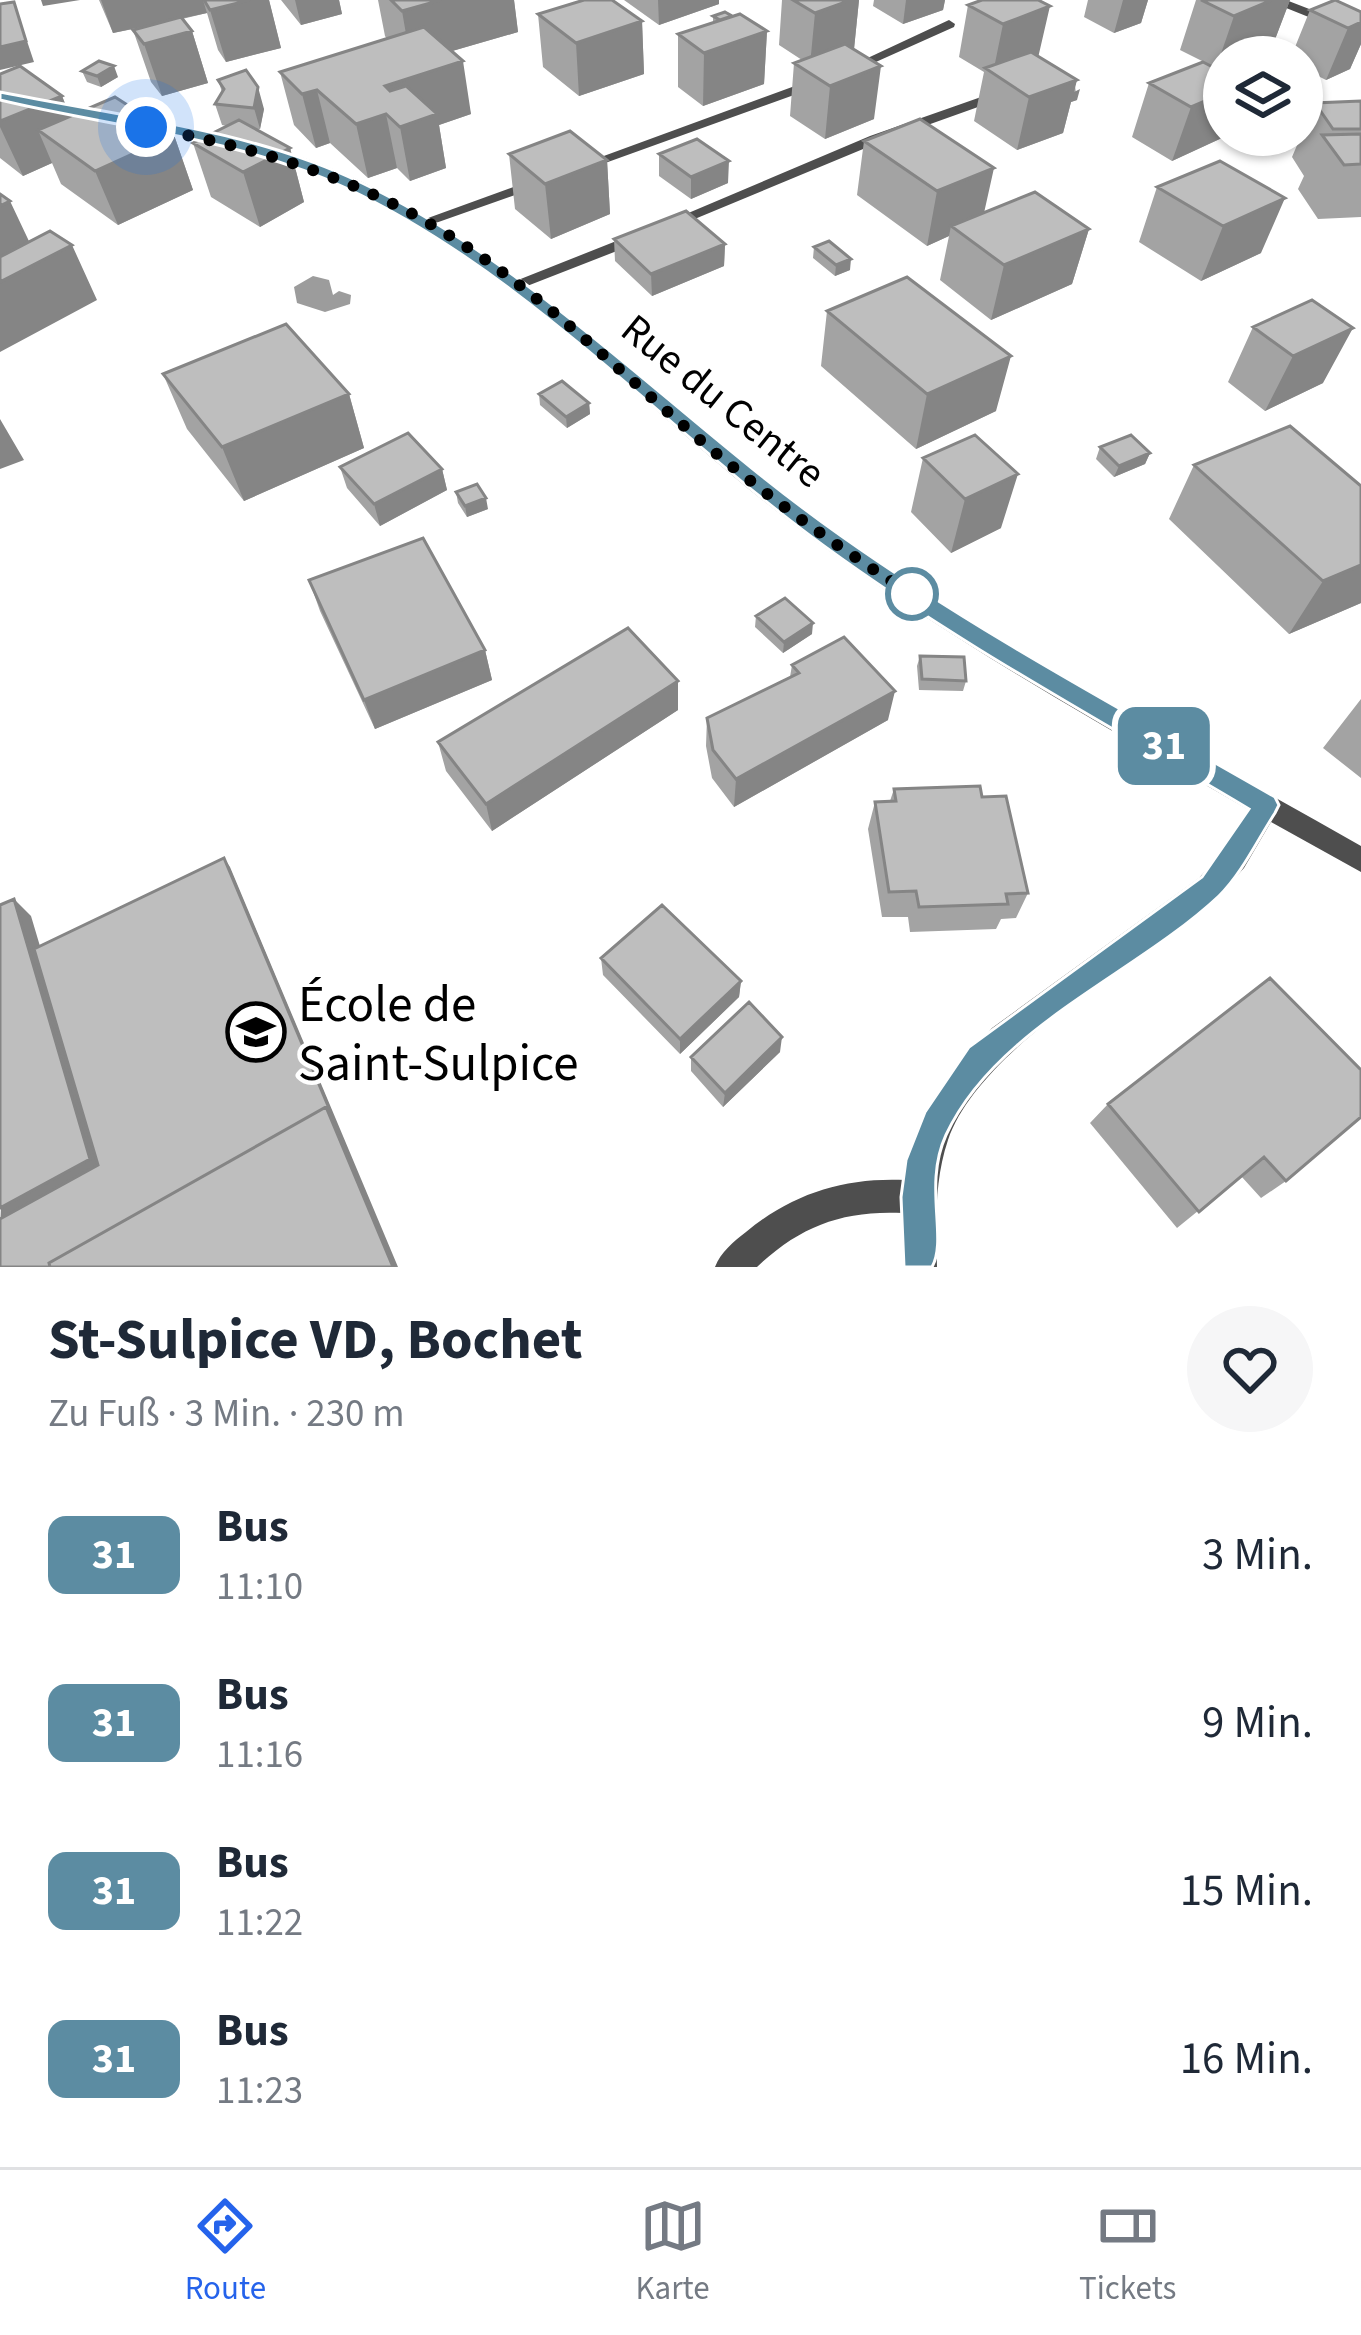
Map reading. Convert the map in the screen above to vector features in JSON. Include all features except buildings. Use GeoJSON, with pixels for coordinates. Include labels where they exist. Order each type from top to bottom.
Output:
{"type":"FeatureCollection","features":[{"type":"Feature","properties":{"kind":"street"},"geometry":{"type":"LineString","coordinates":[[1273,0],[1361,34]]}},
{"type":"Feature","properties":{"kind":"street","name":"Rue du Centre"},"geometry":{"type":"LineString","coordinates":[[0,97],[264,152],[349,183],[425,222],[516,284],[703,442],[834,542],[990,643],[1361,860]]}},
{"type":"Feature","properties":{"kind":"street"},"geometry":{"type":"LineString","coordinates":[[920,1267],[917,1197],[922,1160],[935,1123],[979,1058],[1211,886],[1266,805]]}},
{"type":"Feature","properties":{"kind":"street"},"geometry":{"type":"LineString","coordinates":[[732,1267],[759,1240],[822,1201],[867,1193],[917,1197]]}},
{"type":"Feature","properties":{"kind":"lane"},"geometry":{"type":"LineString","coordinates":[[567,172],[892,55],[900,43],[949,24]]}},
{"type":"Feature","properties":{"kind":"lane"},"geometry":{"type":"LineString","coordinates":[[910,124],[917,107],[966,88]]}},
{"type":"Feature","properties":{"kind":"lane"},"geometry":{"type":"LineString","coordinates":[[516,284],[836,158],[910,124],[1021,88]]}},
{"type":"Feature","properties":{"kind":"lane"},"geometry":{"type":"LineString","coordinates":[[425,222],[544,179]]}},
{"type":"Feature","properties":{"kind":"shaded area"},"geometry":{"type":"Polygon","coordinates":[[[313,276],[329,280],[333,295],[339,291],[351,295],[350,304],[325,312],[297,303],[294,287],[313,276]]]}},
{"type":"Feature","properties":{"kind":"bus line","name":"31"},"geometry":{"type":"LineString","coordinates":[[0,96],[264,152],[349,183],[425,222],[516,284],[703,442],[834,542],[990,643],[1266,805],[1211,886],[979,1058],[935,1123],[922,1160],[917,1197],[920,1267]]}},
{"type":"Feature","properties":{"kind":"place","name":"École de Saint-Sulpice"},"geometry":{"type":"Point","coordinates":[256,1032]}},
{"type":"Feature","properties":{"kind":"route"},"geometry":{"type":"LineString","coordinates":[[146,127],[205,137],[312,167],[466,246],[703,442],[834,542],[912,594]]}}]}
